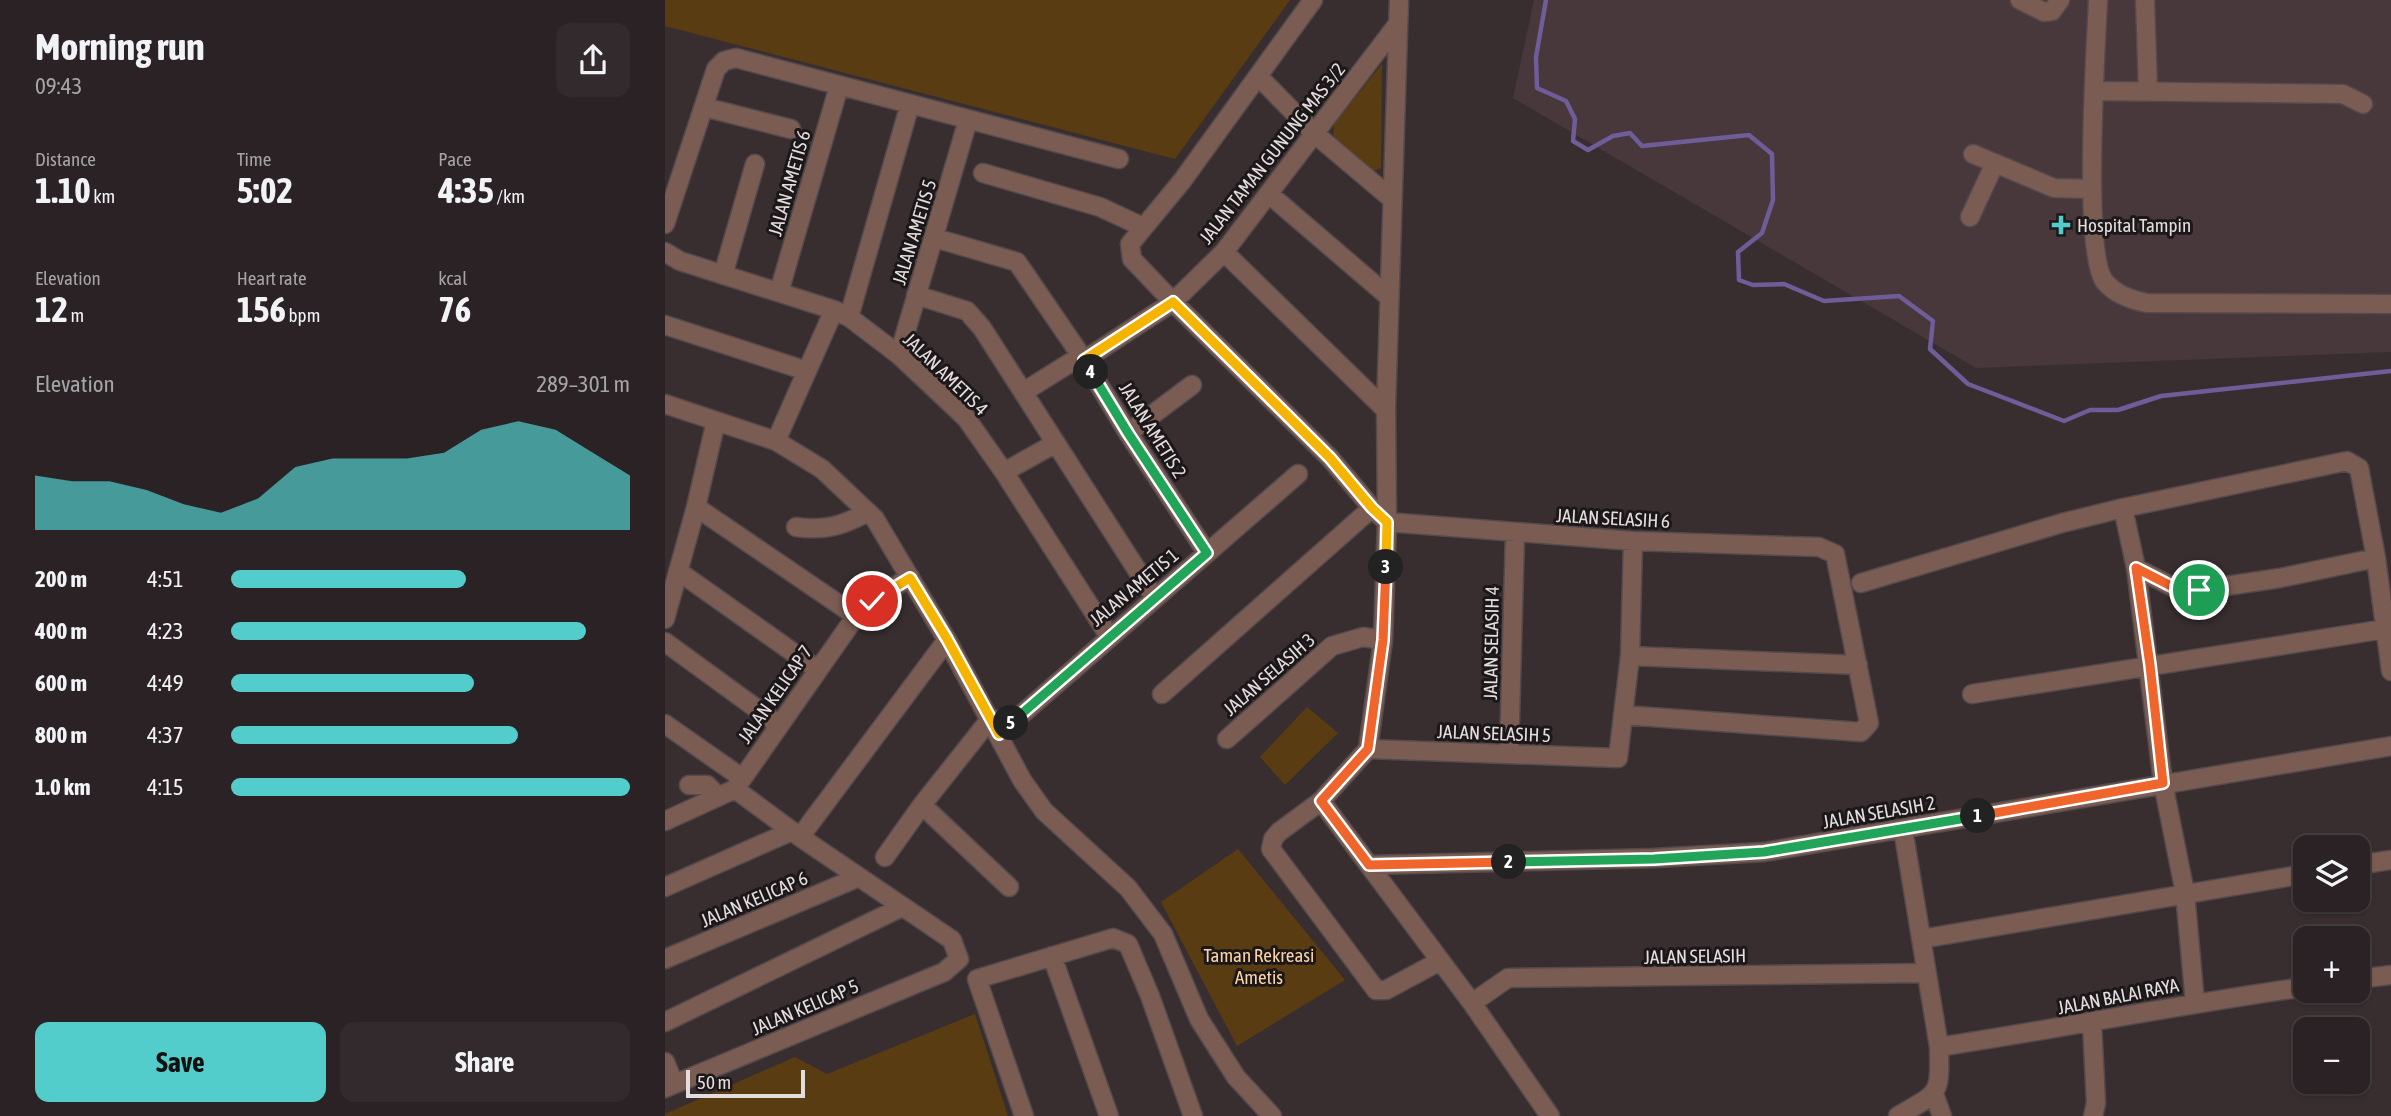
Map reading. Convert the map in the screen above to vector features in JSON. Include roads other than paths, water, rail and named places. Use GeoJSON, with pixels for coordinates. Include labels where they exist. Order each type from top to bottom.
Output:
{"type":"FeatureCollection","features":[{"type":"Feature","properties":{"kind":"street"},"geometry":{"type":"LineString","coordinates":[[1313,0],[1182,181],[1130,244],[1132,259],[1330,458],[1387,522]]}},
{"type":"Feature","properties":{"kind":"street"},"geometry":{"type":"LineString","coordinates":[[1399,0],[1386,410],[1387,522],[1383,640],[1368,749],[1321,801],[1279,832],[1273,839],[1271,849],[1376,990],[1386,990],[1440,961]]}},
{"type":"Feature","properties":{"kind":"street"},"geometry":{"type":"LineString","coordinates":[[2020,0],[2044,12],[2052,11],[2060,0]]}},
{"type":"Feature","properties":{"kind":"street"},"geometry":{"type":"LineString","coordinates":[[2098,0],[2092,189],[2097,262],[2104,282],[2126,298],[2147,303],[2391,304]]}},
{"type":"Feature","properties":{"kind":"street"},"geometry":{"type":"LineString","coordinates":[[2145,0],[2148,91]]}},
{"type":"Feature","properties":{"kind":"street","name":"JALAN TAMAN GUNUNG MAS 3/2"},"geometry":{"type":"LineString","coordinates":[[1025,391],[1173,302],[1224,252],[1397,25]]}},
{"type":"Feature","properties":{"kind":"street"},"geometry":{"type":"LineString","coordinates":[[665,224],[716,69],[724,61],[736,58],[1119,159]]}},
{"type":"Feature","properties":{"kind":"street"},"geometry":{"type":"LineString","coordinates":[[1259,77],[1315,134],[1392,200]]}},
{"type":"Feature","properties":{"kind":"street","name":"JALAN AMETIS 6"},"geometry":{"type":"LineString","coordinates":[[779,292],[839,86]]}},
{"type":"Feature","properties":{"kind":"street"},"geometry":{"type":"LineString","coordinates":[[2094,91],[2343,94],[2363,104]]}},
{"type":"Feature","properties":{"kind":"street"},"geometry":{"type":"LineString","coordinates":[[776,441],[807,371],[841,313],[910,104]]}},
{"type":"Feature","properties":{"kind":"street"},"geometry":{"type":"LineString","coordinates":[[703,107],[791,129]]}},
{"type":"Feature","properties":{"kind":"street","name":"JALAN AMETIS 5"},"geometry":{"type":"LineString","coordinates":[[899,355],[968,120]]}},
{"type":"Feature","properties":{"kind":"street"},"geometry":{"type":"LineString","coordinates":[[1973,154],[2055,188],[2092,189]]}},
{"type":"Feature","properties":{"kind":"street"},"geometry":{"type":"LineString","coordinates":[[1970,217],[1995,163]]}},
{"type":"Feature","properties":{"kind":"street"},"geometry":{"type":"LineString","coordinates":[[723,275],[755,164]]}},
{"type":"Feature","properties":{"kind":"street"},"geometry":{"type":"LineString","coordinates":[[983,173],[1100,207],[1143,227]]}},
{"type":"Feature","properties":{"kind":"street"},"geometry":{"type":"LineString","coordinates":[[1269,194],[1389,297]]}},
{"type":"Feature","properties":{"kind":"street","name":"JALAN AMETIS 2"},"geometry":{"type":"LineString","coordinates":[[935,238],[1017,262],[1207,553]]}},
{"type":"Feature","properties":{"kind":"street","name":"JALAN AMETIS 4"},"geometry":{"type":"LineString","coordinates":[[665,252],[680,261],[841,313],[899,355],[966,418],[1109,636]]}},
{"type":"Feature","properties":{"kind":"street"},"geometry":{"type":"LineString","coordinates":[[1224,252],[1386,410]]}},
{"type":"Feature","properties":{"kind":"street"},"geometry":{"type":"LineString","coordinates":[[916,295],[967,311],[982,328],[1025,391],[1155,598]]}},
{"type":"Feature","properties":{"kind":"street"},"geometry":{"type":"LineString","coordinates":[[665,325],[807,371]]}},
{"type":"Feature","properties":{"kind":"street"},"geometry":{"type":"LineString","coordinates":[[1128,433],[1192,385]]}},
{"type":"Feature","properties":{"kind":"street"},"geometry":{"type":"LineString","coordinates":[[665,404],[776,441],[822,470],[875,519],[947,639],[1022,780],[1044,811],[1128,888],[1163,934],[1199,1019],[1236,1077],[1272,1116]]}},
{"type":"Feature","properties":{"kind":"street"},"geometry":{"type":"LineString","coordinates":[[665,619],[697,507],[716,421]]}},
{"type":"Feature","properties":{"kind":"street"},"geometry":{"type":"LineString","coordinates":[[1003,472],[1056,443]]}},
{"type":"Feature","properties":{"kind":"street"},"geometry":{"type":"LineString","coordinates":[[1861,583],[2062,523],[2347,461],[2355,463],[2359,468],[2376,558],[2391,671]]}},
{"type":"Feature","properties":{"kind":"street","name":"JALAN AMETIS 1"},"geometry":{"type":"LineString","coordinates":[[885,858],[922,805],[995,726],[1155,598],[1298,474]]}},
{"type":"Feature","properties":{"kind":"street"},"geometry":{"type":"LineString","coordinates":[[697,507],[856,616]]}},
{"type":"Feature","properties":{"kind":"street"},"geometry":{"type":"LineString","coordinates":[[1162,694],[1372,508]]}},
{"type":"Feature","properties":{"kind":"street"},"geometry":{"type":"LineString","coordinates":[[2123,508],[2136,568],[2163,783],[2185,893],[2195,1003]]}},
{"type":"Feature","properties":{"kind":"street"},"geometry":{"type":"LineString","coordinates":[[796,527],[818,530],[852,521],[868,512]]}},
{"type":"Feature","properties":{"kind":"street","name":"JALAN SELASIH 6"},"geometry":{"type":"LineString","coordinates":[[1387,522],[1633,541],[1819,547],[1835,554],[1858,665]]}},
{"type":"Feature","properties":{"kind":"street","name":"JALAN SELASIH 4"},"geometry":{"type":"LineString","coordinates":[[1509,754],[1515,533]]}},
{"type":"Feature","properties":{"kind":"street"},"geometry":{"type":"LineString","coordinates":[[1630,656],[1858,665],[1869,723],[1861,732],[1623,715],[1630,656],[1633,541]]}},
{"type":"Feature","properties":{"kind":"street"},"geometry":{"type":"LineString","coordinates":[[2136,568],[2173,587],[2199,590],[2280,578],[2376,558]]}},
{"type":"Feature","properties":{"kind":"street"},"geometry":{"type":"LineString","coordinates":[[678,572],[818,670]]}},
{"type":"Feature","properties":{"kind":"street","name":"JALAN KELICAP 7"},"geometry":{"type":"LineString","coordinates":[[738,783],[856,616],[872,601],[910,578]]}},
{"type":"Feature","properties":{"kind":"street"},"geometry":{"type":"LineString","coordinates":[[1972,694],[2385,629]]}},
{"type":"Feature","properties":{"kind":"street","name":"JALAN SELASIH 3"},"geometry":{"type":"LineString","coordinates":[[1227,739],[1332,646],[1363,637],[1383,640]]}},
{"type":"Feature","properties":{"kind":"street"},"geometry":{"type":"LineString","coordinates":[[665,887],[796,834],[947,639]]}},
{"type":"Feature","properties":{"kind":"street"},"geometry":{"type":"LineString","coordinates":[[665,642],[779,724]]}},
{"type":"Feature","properties":{"kind":"street","name":"JALAN SELASIH 5"},"geometry":{"type":"LineString","coordinates":[[1368,749],[1618,758],[1623,715]]}},
{"type":"Feature","properties":{"kind":"street"},"geometry":{"type":"LineString","coordinates":[[665,724],[796,834],[902,907],[665,1022]]}},
{"type":"Feature","properties":{"kind":"street","name":"JALAN SELASIH 2"},"geometry":{"type":"LineString","coordinates":[[1369,865],[1654,859],[1764,852],[2163,783],[2391,747]]}},
{"type":"Feature","properties":{"kind":"street"},"geometry":{"type":"LineString","coordinates":[[669,814],[714,798],[738,783]]}},
{"type":"Feature","properties":{"kind":"street"},"geometry":{"type":"LineString","coordinates":[[689,785],[707,785],[714,798]]}},
{"type":"Feature","properties":{"kind":"street"},"geometry":{"type":"LineString","coordinates":[[1321,801],[1472,1003],[1550,1116]]}},
{"type":"Feature","properties":{"kind":"street"},"geometry":{"type":"LineString","coordinates":[[922,805],[1009,887]]}},
{"type":"Feature","properties":{"kind":"street"},"geometry":{"type":"LineString","coordinates":[[1898,1116],[1934,1094],[1940,1082],[1940,1047],[1903,829]]}},
{"type":"Feature","properties":{"kind":"street"},"geometry":{"type":"LineString","coordinates":[[2370,863],[2391,860]]}},
{"type":"Feature","properties":{"kind":"street"},"geometry":{"type":"LineString","coordinates":[[1920,939],[2293,876]]}},
{"type":"Feature","properties":{"kind":"street","name":"JALAN KELICAP 6"},"geometry":{"type":"LineString","coordinates":[[665,959],[859,877]]}},
{"type":"Feature","properties":{"kind":"street","name":"JALAN KELICAP 5"},"geometry":{"type":"LineString","coordinates":[[670,1086],[944,971],[958,960],[952,940],[902,907]]}},
{"type":"Feature","properties":{"kind":"street"},"geometry":{"type":"LineString","coordinates":[[1024,1116],[977,979],[1113,938],[1128,943],[1193,1116]]}},
{"type":"Feature","properties":{"kind":"street"},"geometry":{"type":"LineString","coordinates":[[1052,956],[1109,1116]]}},
{"type":"Feature","properties":{"kind":"street","name":"JALAN SELASIH"},"geometry":{"type":"LineString","coordinates":[[1472,1003],[1508,978],[1926,972]]}},
{"type":"Feature","properties":{"kind":"street"},"geometry":{"type":"LineString","coordinates":[[2370,977],[2391,975]]}},
{"type":"Feature","properties":{"kind":"street","name":"JALAN BALAI RAYA"},"geometry":{"type":"LineString","coordinates":[[1940,1047],[2293,989]]}},
{"type":"Feature","properties":{"kind":"street"},"geometry":{"type":"LineString","coordinates":[[2092,1023],[2094,1116]]}},
{"type":"Feature","properties":{"kind":"street"},"geometry":{"type":"LineString","coordinates":[[665,1062],[670,1086]]}},
{"type":"Feature","properties":{"kind":"street"},"geometry":{"type":"LineString","coordinates":[[1934,1094],[1942,1116]]}},
{"type":"Feature","properties":{"kind":"waterway"},"geometry":{"type":"LineString","coordinates":[[1546,0],[1536,57],[1537,88],[1566,101],[1575,119],[1573,141],[1588,150],[1613,136],[1630,133],[1642,146],[1749,135],[1772,154],[1773,200],[1762,233],[1738,252],[1739,280],[1753,285],[1784,284],[1824,301],[1899,296],[1933,321],[1930,349],[1968,384],[2064,421],[2090,410],[2118,410],[2161,396],[2391,371]]}},
{"type":"Feature","properties":{"kind":"place","name":"Hospital Tampin"},"geometry":{"type":"Point","coordinates":[2061,225]}},
{"type":"Feature","properties":{"kind":"park label","name":"Taman Rekreasi Ametis"},"geometry":{"type":"Point","coordinates":[1259,966]}}]}
